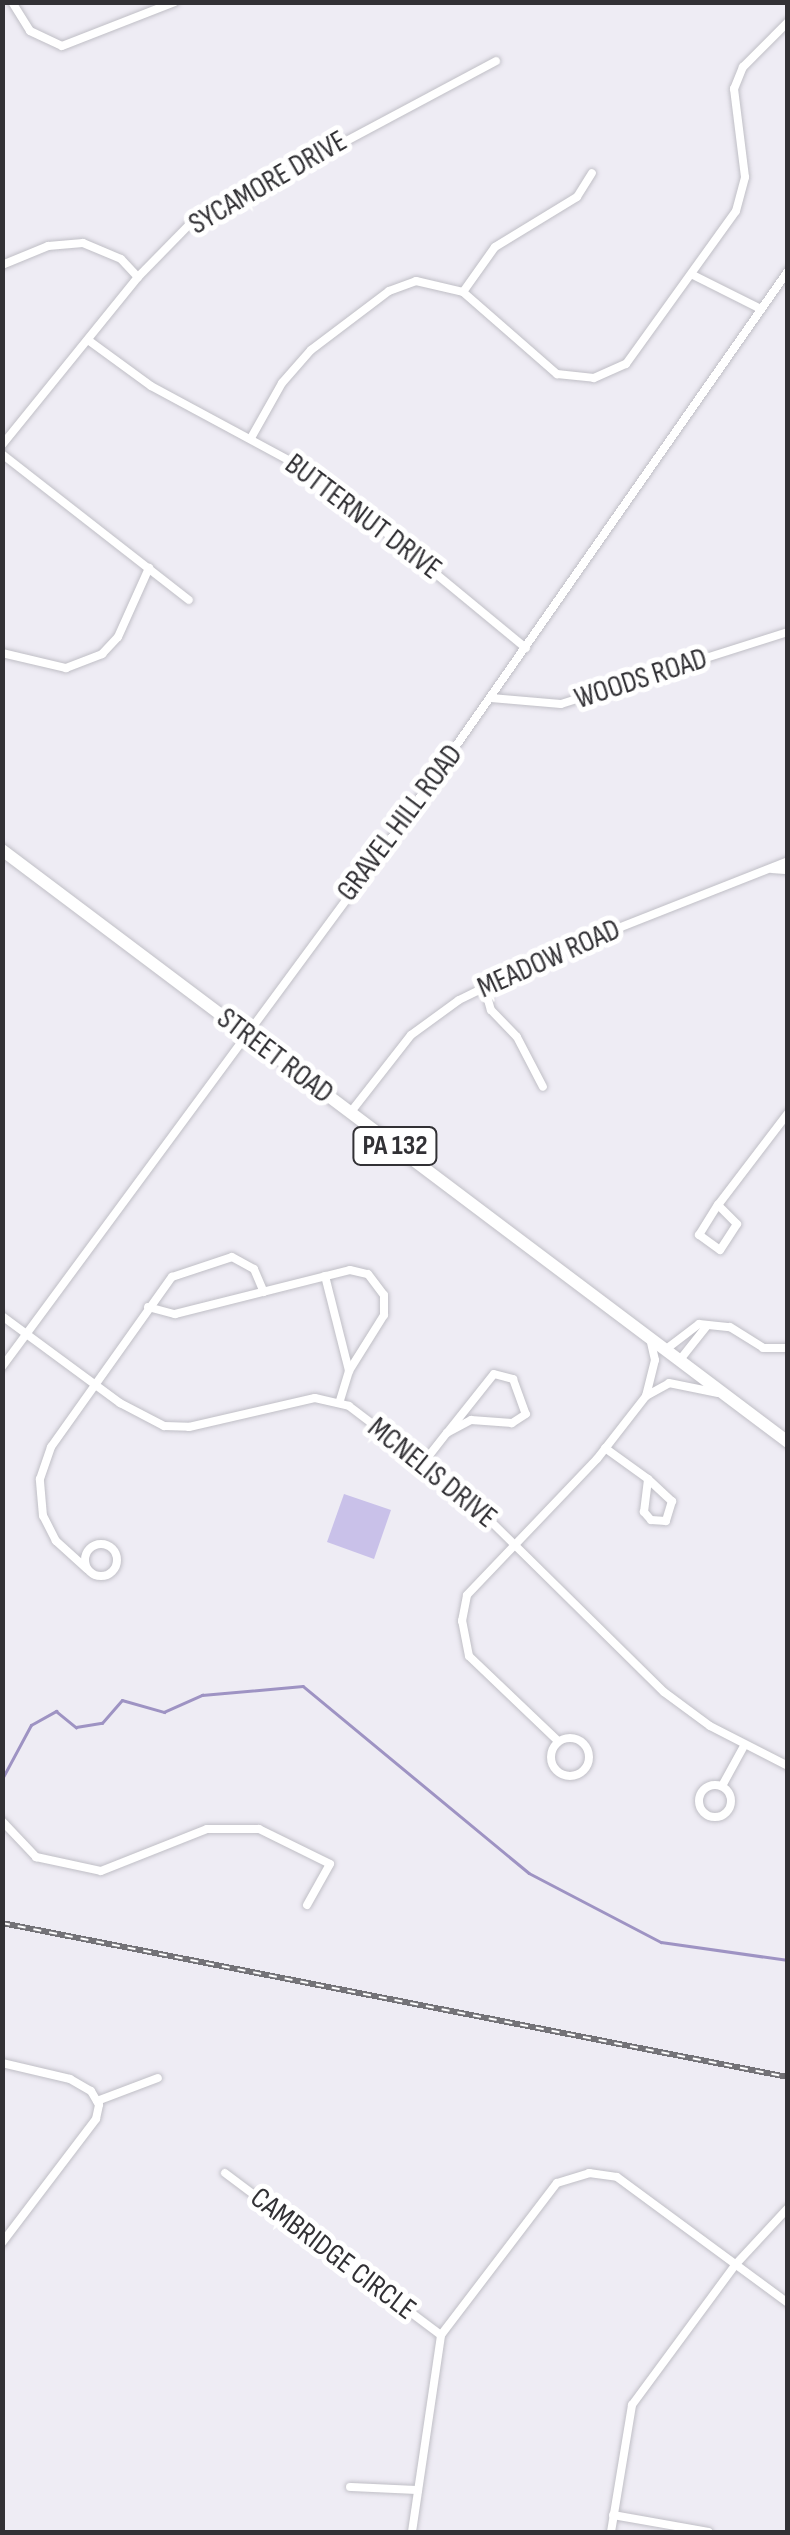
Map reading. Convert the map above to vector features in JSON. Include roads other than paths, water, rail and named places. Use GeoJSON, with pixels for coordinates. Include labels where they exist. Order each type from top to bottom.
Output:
{"type":"FeatureCollection","features":[{"type":"Feature","properties":{"kind":"main road","name":"STREET ROAD"},"geometry":{"type":"LineString","coordinates":[[2,850],[788,1442]]}},
{"type":"Feature","properties":{"kind":"street"},"geometry":{"type":"LineString","coordinates":[[12,2],[30,31],[62,46],[175,2]]}},
{"type":"Feature","properties":{"kind":"street"},"geometry":{"type":"LineString","coordinates":[[250,438],[300,360],[389,291],[426,281],[464,292],[542,366],[568,378],[594,378],[634,358],[736,211],[744,188],[732,109],[738,76],[788,22]]}},
{"type":"Feature","properties":{"kind":"street","name":"SYCAMORE DRIVE"},"geometry":{"type":"LineString","coordinates":[[2,446],[138,277],[210,210],[496,61]]}},
{"type":"Feature","properties":{"kind":"street"},"geometry":{"type":"LineString","coordinates":[[464,292],[495,247],[577,198],[592,172]]}},
{"type":"Feature","properties":{"kind":"street"},"geometry":{"type":"LineString","coordinates":[[2,265],[48,246],[83,243],[111,254],[138,277]]}},
{"type":"Feature","properties":{"kind":"street","name":"GRAVEL HILL ROAD"},"geometry":{"type":"LineString","coordinates":[[2,1367],[243,1032],[491,698],[788,272]]}},
{"type":"Feature","properties":{"kind":"street"},"geometry":{"type":"LineString","coordinates":[[692,275],[761,309]]}},
{"type":"Feature","properties":{"kind":"street","name":"BUTTERNUT DRIVE"},"geometry":{"type":"LineString","coordinates":[[88,340],[151,386],[250,438],[338,491],[526,648]]}},
{"type":"Feature","properties":{"kind":"street"},"geometry":{"type":"LineString","coordinates":[[2,454],[189,600]]}},
{"type":"Feature","properties":{"kind":"street"},"geometry":{"type":"LineString","coordinates":[[2,653],[66,668],[102,654],[118,637],[149,568]]}},
{"type":"Feature","properties":{"kind":"street","name":"WOODS ROAD"},"geometry":{"type":"LineString","coordinates":[[491,698],[562,704],[788,632]]}},
{"type":"Feature","properties":{"kind":"street","name":"MEADOW ROAD"},"geometry":{"type":"LineString","coordinates":[[350,1112],[411,1035],[484,986],[788,862]]}},
{"type":"Feature","properties":{"kind":"street"},"geometry":{"type":"LineString","coordinates":[[768,869],[788,870]]}},
{"type":"Feature","properties":{"kind":"street"},"geometry":{"type":"LineString","coordinates":[[484,986],[491,1010],[517,1036],[543,1087]]}},
{"type":"Feature","properties":{"kind":"street"},"geometry":{"type":"LineString","coordinates":[[718,1206],[738,1224],[720,1250],[699,1235],[718,1206],[788,1113]]}},
{"type":"Feature","properties":{"kind":"street"},"geometry":{"type":"LineString","coordinates":[[776,1128],[788,1137]]}},
{"type":"Feature","properties":{"kind":"street"},"geometry":{"type":"LineString","coordinates":[[87,1569],[85,1554],[92,1546],[114,1549],[117,1565],[108,1574],[87,1569],[56,1541],[39,1491],[46,1457],[172,1277],[226,1258],[248,1262],[264,1292]]}},
{"type":"Feature","properties":{"kind":"street"},"geometry":{"type":"LineString","coordinates":[[148,1307],[174,1314],[359,1271],[384,1294],[382,1324],[349,1371],[340,1401]]}},
{"type":"Feature","properties":{"kind":"street"},"geometry":{"type":"LineString","coordinates":[[325,1276],[349,1371]]}},
{"type":"Feature","properties":{"kind":"street","name":"MCNELIS DRIVE"},"geometry":{"type":"LineString","coordinates":[[2,1316],[144,1418],[175,1427],[302,1400],[340,1401],[424,1462],[515,1544],[664,1692],[744,1746],[788,1766]]}},
{"type":"Feature","properties":{"kind":"street"},"geometry":{"type":"LineString","coordinates":[[679,1361],[706,1327]]}},
{"type":"Feature","properties":{"kind":"street"},"geometry":{"type":"LineString","coordinates":[[665,1350],[689,1328],[706,1327],[730,1327],[762,1348],[788,1348]]}},
{"type":"Feature","properties":{"kind":"street"},"geometry":{"type":"LineString","coordinates":[[558,1741],[571,1735],[586,1749],[579,1777],[567,1778],[557,1769],[558,1741],[475,1664],[463,1639],[467,1595],[605,1448],[646,1396],[655,1360],[642,1332]]}},
{"type":"Feature","properties":{"kind":"street"},"geometry":{"type":"LineString","coordinates":[[424,1462],[487,1378],[504,1373],[526,1402],[521,1419],[471,1420],[447,1433]]}},
{"type":"Feature","properties":{"kind":"street"},"geometry":{"type":"LineString","coordinates":[[646,1396],[678,1382],[726,1396]]}},
{"type":"Feature","properties":{"kind":"street"},"geometry":{"type":"LineString","coordinates":[[605,1448],[648,1479],[672,1501],[666,1520],[652,1520],[644,1512],[648,1479]]}},
{"type":"Feature","properties":{"kind":"street"},"geometry":{"type":"LineString","coordinates":[[722,1786],[730,1795],[728,1810],[706,1814],[700,1795],[722,1786],[744,1746]]}},
{"type":"Feature","properties":{"kind":"street"},"geometry":{"type":"LineString","coordinates":[[2,1821],[36,1857],[101,1871],[208,1829],[259,1829],[330,1864],[307,1905]]}},
{"type":"Feature","properties":{"kind":"street"},"geometry":{"type":"LineString","coordinates":[[2,2063],[70,2079],[98,2101]]}},
{"type":"Feature","properties":{"kind":"street"},"geometry":{"type":"LineString","coordinates":[[98,2101],[158,2078]]}},
{"type":"Feature","properties":{"kind":"street"},"geometry":{"type":"LineString","coordinates":[[2,2243],[96,2118],[98,2101]]}},
{"type":"Feature","properties":{"kind":"street","name":"CAMBRIDGE CIRCLE"},"geometry":{"type":"LineString","coordinates":[[225,2173],[441,2335]]}},
{"type":"Feature","properties":{"kind":"street"},"geometry":{"type":"LineString","coordinates":[[412,2532],[441,2335],[540,2198],[580,2174],[629,2184],[788,2304]]}},
{"type":"Feature","properties":{"kind":"street"},"geometry":{"type":"LineString","coordinates":[[611,2532],[632,2405],[736,2264],[788,2208]]}},
{"type":"Feature","properties":{"kind":"street"},"geometry":{"type":"LineString","coordinates":[[350,2487],[418,2490]]}},
{"type":"Feature","properties":{"kind":"street"},"geometry":{"type":"LineString","coordinates":[[613,2514],[709,2532]]}},
{"type":"Feature","properties":{"kind":"waterway"},"geometry":{"type":"LineString","coordinates":[[2,1779],[31,1725],[56,1711],[76,1727],[102,1723],[122,1700],[164,1712],[202,1695],[303,1686],[529,1873],[661,1942],[788,1960]]}},
{"type":"Feature","properties":{"kind":"railway"},"geometry":{"type":"LineString","coordinates":[[2,1923],[788,2077]]}}]}
